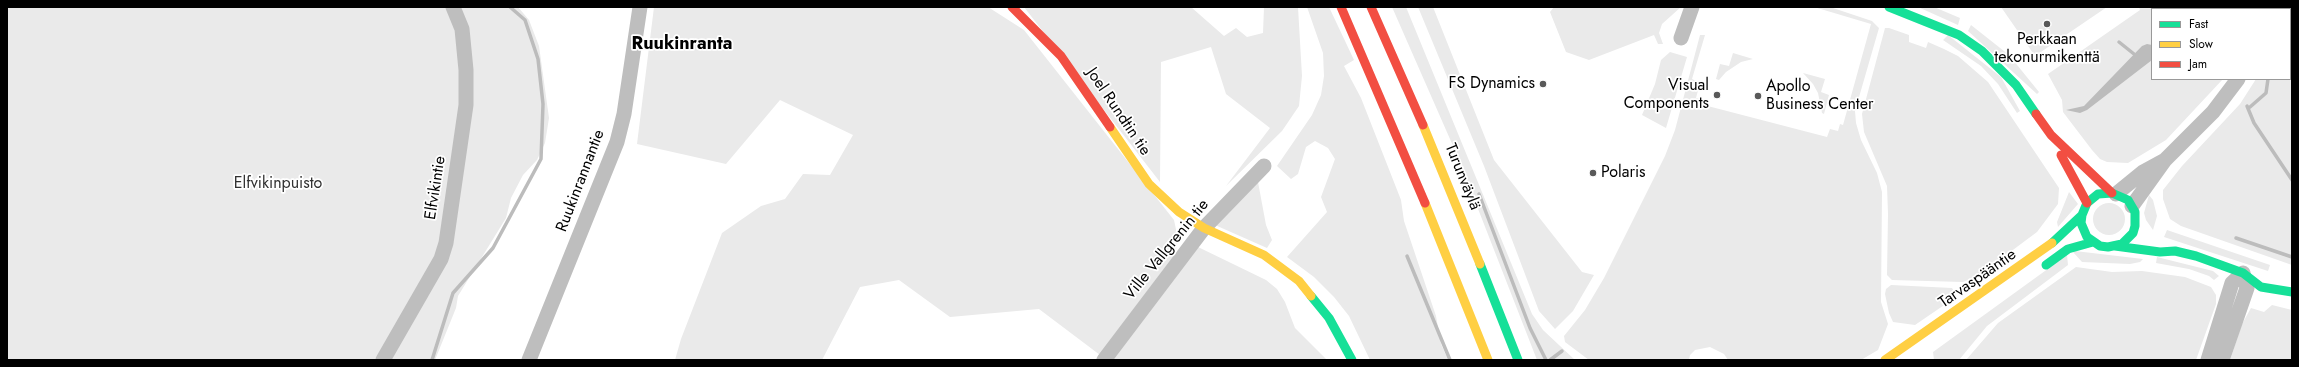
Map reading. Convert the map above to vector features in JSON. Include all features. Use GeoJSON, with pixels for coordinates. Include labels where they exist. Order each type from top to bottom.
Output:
{"type":"FeatureCollection","features":[{"type":"Feature","properties":{"kind":"main road","name":"Joel Rundtin tie"},"geometry":{"type":"LineString","coordinates":[[1012,7],[1021,14],[1061,56],[1149,184],[1179,212],[1204,228]]}},
{"type":"Feature","properties":{"kind":"main road"},"geometry":{"type":"LineString","coordinates":[[1341,7],[1413,172],[1488,360]]}},
{"type":"Feature","properties":{"kind":"main road","name":"Turunväylä"},"geometry":{"type":"LineString","coordinates":[[1371,7],[1438,158],[1518,360]]}},
{"type":"Feature","properties":{"kind":"main road"},"geometry":{"type":"LineString","coordinates":[[1889,7],[1959,35],[1982,51],[2016,85],[2051,135],[2087,202]]}},
{"type":"Feature","properties":{"kind":"main road"},"geometry":{"type":"LineString","coordinates":[[2051,135],[2089,173],[2114,193],[2128,200],[2132,206],[2139,229],[2128,239],[2115,246]]}},
{"type":"Feature","properties":{"kind":"main road"},"geometry":{"type":"LineString","coordinates":[[2114,193],[2098,194],[2087,202],[2082,215],[2083,230],[2093,242],[2108,247],[2115,246],[2160,252],[2176,251]]}},
{"type":"Feature","properties":{"kind":"main road","name":"Tarvaspääntie"},"geometry":{"type":"LineString","coordinates":[[1885,360],[2042,252],[2082,215]]}},
{"type":"Feature","properties":{"kind":"main road"},"geometry":{"type":"LineString","coordinates":[[1204,228],[1264,255],[1299,280],[1329,318],[1351,360]]}},
{"type":"Feature","properties":{"kind":"main road","name":"Tarvaspääntie"},"geometry":{"type":"LineString","coordinates":[[2041,269],[2068,249],[2093,242]]}},
{"type":"Feature","properties":{"kind":"main road"},"geometry":{"type":"LineString","coordinates":[[2164,242],[2176,251],[2243,272],[2258,273]]}},
{"type":"Feature","properties":{"kind":"main road"},"geometry":{"type":"LineString","coordinates":[[2243,272],[2262,286],[2278,292],[2292,292]]}},
{"type":"Feature","properties":{"kind":"street","name":"Elfvikintie"},"geometry":{"type":"LineString","coordinates":[[383,360],[441,259],[446,243],[466,105],[466,70],[462,29],[453,7]]}},
{"type":"Feature","properties":{"kind":"street","name":"Ruukinrannantie"},"geometry":{"type":"LineString","coordinates":[[529,360],[617,142],[624,114],[640,7]]}},
{"type":"Feature","properties":{"kind":"street"},"geometry":{"type":"LineString","coordinates":[[1681,38],[1692,7]]}},
{"type":"Feature","properties":{"kind":"street"},"geometry":{"type":"LineString","coordinates":[[2132,206],[2165,160],[2213,112],[2237,80]]}},
{"type":"Feature","properties":{"kind":"street"},"geometry":{"type":"LineString","coordinates":[[2114,193],[2143,172],[2165,160]]}},
{"type":"Feature","properties":{"kind":"street","name":"Ville Vallgrenin tie"},"geometry":{"type":"LineString","coordinates":[[1104,360],[1204,228],[1264,166]]}},
{"type":"Feature","properties":{"kind":"street"},"geometry":{"type":"LineString","coordinates":[[2208,360],[2232,283],[2243,272]]}},
{"type":"Feature","properties":{"kind":"street"},"geometry":{"type":"LineString","coordinates":[[2222,360],[2247,288],[2243,272]]}},
{"type":"Feature","properties":{"kind":"green space","name":"Elfvikinpuisto"},"geometry":{"type":"Polygon","coordinates":[[[7,7],[518,7],[529,20],[539,46],[549,118],[545,143],[537,160],[523,175],[511,198],[506,218],[458,296],[456,308],[435,360],[7,360],[7,7]]]}},
{"type":"Feature","properties":{"kind":"green space"},"geometry":{"type":"Polygon","coordinates":[[[654,7],[988,7],[1024,30],[1174,220],[1178,239],[1175,254],[1100,355],[1039,309],[950,317],[899,280],[860,287],[822,360],[675,360],[681,339],[722,233],[761,206],[785,199],[803,174],[830,175],[853,135],[780,100],[726,164],[637,144],[654,7]]]}},
{"type":"Feature","properties":{"kind":"green space"},"geometry":{"type":"Polygon","coordinates":[[[1024,7],[1191,7],[1224,36],[1236,28],[1247,37],[1263,33],[1264,7],[1298,7],[1302,76],[1299,106],[1282,131],[1226,186],[1270,128],[1226,94],[1211,47],[1161,62],[1160,182],[1024,7]]]}},
{"type":"Feature","properties":{"kind":"green space"},"geometry":{"type":"Polygon","coordinates":[[[1307,7],[1329,7],[1354,60],[1344,66],[1361,98],[1401,200],[1404,221],[1436,316],[1441,344],[1448,360],[1370,360],[1349,316],[1334,297],[1314,277],[1287,257],[1327,212],[1321,197],[1335,159],[1328,148],[1315,141],[1306,147],[1298,174],[1291,179],[1277,166],[1312,115],[1321,95],[1324,76],[1323,53],[1307,7]]]}},
{"type":"Feature","properties":{"kind":"green space"},"geometry":{"type":"Polygon","coordinates":[[[1392,7],[1406,7],[1532,314],[1543,330],[1575,360],[1537,360],[1457,155],[1392,7]]]}},
{"type":"Feature","properties":{"kind":"green space"},"geometry":{"type":"Polygon","coordinates":[[[1418,7],[1433,7],[1494,160],[1582,272],[1594,275],[1573,311],[1555,329],[1539,311],[1484,166],[1418,7]]]}},
{"type":"Feature","properties":{"kind":"green space"},"geometry":{"type":"Polygon","coordinates":[[[1554,7],[1681,7],[1662,24],[1659,33],[1663,44],[1658,44],[1654,35],[1589,60],[1566,52],[1550,12],[1554,7]]]}},
{"type":"Feature","properties":{"kind":"green space"},"geometry":{"type":"Polygon","coordinates":[[[1814,7],[1830,7],[1872,21],[1879,28],[1855,111],[1856,123],[1861,140],[1877,173],[1882,192],[1881,302],[1888,324],[1878,350],[1861,360],[1728,360],[1724,354],[1710,347],[1695,350],[1690,355],[1689,360],[1589,360],[1565,342],[1564,336],[1585,310],[1604,278],[1665,156],[1675,130],[1700,35],[1705,35],[1692,79],[1700,83],[1696,98],[1701,99],[1700,104],[1827,137],[1830,129],[1838,131],[1840,124],[1843,125],[1871,24],[1814,7]]]}},
{"type":"Feature","properties":{"kind":"green space"},"geometry":{"type":"Polygon","coordinates":[[[1918,7],[1934,7],[1960,18],[1958,25],[1918,7]]]}},
{"type":"Feature","properties":{"kind":"green space","name":"Perkkaan tekonurmikenttä"},"geometry":{"type":"Polygon","coordinates":[[[2001,7],[2107,7],[2035,56],[2001,7]]]}},
{"type":"Feature","properties":{"kind":"green space"},"geometry":{"type":"Polygon","coordinates":[[[2139,7],[2192,8],[2151,8],[2151,80],[2222,80],[2166,140],[2128,163],[2107,162],[2100,159],[2092,150],[2063,112],[2062,100],[2048,74],[2140,10],[2139,7]]]}},
{"type":"Feature","properties":{"kind":"green space"},"geometry":{"type":"Polygon","coordinates":[[[2292,7],[2292,265],[2181,226],[2170,219],[2163,199],[2163,190],[2182,166],[2240,104],[2255,80],[2291,80],[2291,8],[2250,8],[2292,7]]]}},
{"type":"Feature","properties":{"kind":"green space"},"geometry":{"type":"Polygon","coordinates":[[[1971,25],[2009,55],[2039,92],[2037,94],[1968,31],[1971,25]]]}},
{"type":"Feature","properties":{"kind":"green space"},"geometry":{"type":"Polygon","coordinates":[[[1885,28],[1909,35],[1909,42],[1926,48],[1928,42],[1958,56],[1988,82],[2059,188],[2058,204],[2037,232],[1978,276],[1963,282],[1892,280],[1887,275],[1887,186],[1864,132],[1862,114],[1885,28]]]}},
{"type":"Feature","properties":{"kind":"green space"},"geometry":{"type":"Polygon","coordinates":[[[1948,35],[2001,77],[2020,111],[2017,113],[1998,84],[1981,66],[1943,40],[1948,35]]]}},
{"type":"Feature","properties":{"kind":"green space"},"geometry":{"type":"Polygon","coordinates":[[[1670,52],[1687,57],[1666,128],[1642,115],[1655,84],[1661,60],[1670,52]]]}},
{"type":"Feature","properties":{"kind":"green space"},"geometry":{"type":"Polygon","coordinates":[[[1733,53],[1753,59],[1741,62],[1726,72],[1719,80],[1716,79],[1720,64],[1729,66],[1733,53]]]}},
{"type":"Feature","properties":{"kind":"green space"},"geometry":{"type":"Polygon","coordinates":[[[1803,73],[1825,79],[1821,92],[1829,95],[1824,114],[1822,113],[1818,93],[1813,84],[1803,73]]]}},
{"type":"Feature","properties":{"kind":"green space"},"geometry":{"type":"Polygon","coordinates":[[[1258,182],[1266,225],[1272,240],[1267,248],[1215,225],[1258,182]]]}},
{"type":"Feature","properties":{"kind":"green space"},"geometry":{"type":"Polygon","coordinates":[[[2069,192],[2078,204],[2058,227],[2057,222],[2069,192]]]}},
{"type":"Feature","properties":{"kind":"green space"},"geometry":{"type":"Polygon","coordinates":[[[2149,195],[2153,200],[2157,216],[2153,230],[2146,220],[2144,213],[2149,195]]]}},
{"type":"Feature","properties":{"kind":"green space"},"geometry":{"type":"Polygon","coordinates":[[[2112,203],[2118,205],[2123,210],[2125,219],[2123,228],[2118,233],[2106,235],[2100,233],[2095,228],[2093,216],[2095,210],[2100,205],[2112,203]]]}},
{"type":"Feature","properties":{"kind":"green space"},"geometry":{"type":"Polygon","coordinates":[[[2167,230],[2270,265],[2268,271],[2164,237],[2167,230]]]}},
{"type":"Feature","properties":{"kind":"green space"},"geometry":{"type":"Polygon","coordinates":[[[1198,247],[1266,280],[1277,289],[1285,302],[1295,328],[1327,360],[1111,360],[1198,247]]]}},
{"type":"Feature","properties":{"kind":"green space"},"geometry":{"type":"Polygon","coordinates":[[[2073,252],[2143,259],[2140,262],[2130,264],[2082,262],[2073,252]]]}},
{"type":"Feature","properties":{"kind":"green space"},"geometry":{"type":"Polygon","coordinates":[[[2067,255],[2068,265],[1987,326],[1959,360],[1934,360],[1933,352],[2067,255]]]}},
{"type":"Feature","properties":{"kind":"green space"},"geometry":{"type":"Polygon","coordinates":[[[2157,257],[2213,271],[2219,276],[2214,280],[2209,276],[2189,269],[2156,263],[2157,257]]]}},
{"type":"Feature","properties":{"kind":"green space"},"geometry":{"type":"Polygon","coordinates":[[[2076,267],[2112,272],[2142,271],[2185,277],[2211,287],[2216,295],[2216,304],[2196,360],[1966,360],[1998,323],[2076,267]]]}},
{"type":"Feature","properties":{"kind":"green space"},"geometry":{"type":"Polygon","coordinates":[[[1891,285],[1952,288],[1956,295],[1953,299],[1915,325],[1893,322],[1889,313],[1885,294],[1886,289],[1891,285]]]}},
{"type":"Feature","properties":{"kind":"green space"},"geometry":{"type":"Polygon","coordinates":[[[2272,305],[2292,310],[2292,360],[2230,360],[2242,324],[2251,308],[2264,312],[2272,305]]]}},
{"type":"Feature","properties":{"kind":"shaded area"},"geometry":{"type":"Polygon","coordinates":[[[2147,44],[2151,45],[2151,61],[2087,110],[2080,113],[2066,110],[2084,106],[2142,46],[2147,44]]]}},
{"type":"Feature","properties":{"kind":"waterway"},"geometry":{"type":"LineString","coordinates":[[432,360],[453,293],[493,248],[541,159],[543,104],[538,59],[525,20],[510,7]]}},
{"type":"Feature","properties":{"kind":"waterway"},"geometry":{"type":"LineString","coordinates":[[2119,42],[2134,54]]}},
{"type":"Feature","properties":{"kind":"waterway"},"geometry":{"type":"LineString","coordinates":[[2250,107],[2266,93],[2268,80]]}},
{"type":"Feature","properties":{"kind":"waterway"},"geometry":{"type":"LineString","coordinates":[[2247,106],[2254,123],[2292,180]]}},
{"type":"Feature","properties":{"kind":"waterway"},"geometry":{"type":"LineString","coordinates":[[1479,194],[1530,328],[1546,360]]}},
{"type":"Feature","properties":{"kind":"waterway"},"geometry":{"type":"LineString","coordinates":[[2236,238],[2292,257]]}},
{"type":"Feature","properties":{"kind":"waterway"},"geometry":{"type":"LineString","coordinates":[[1407,256],[1450,360]]}},
{"type":"Feature","properties":{"kind":"waterway"},"geometry":{"type":"LineString","coordinates":[[1550,360],[1562,351]]}},
{"type":"Feature","properties":{"kind":"traffic: fast"},"geometry":{"type":"LineString","coordinates":[[1889,7],[1959,35],[1982,51],[2016,85],[2036,114]]}},
{"type":"Feature","properties":{"kind":"traffic: fast"},"geometry":{"type":"LineString","coordinates":[[2052,243],[2082,215],[2087,203],[2098,194],[2112,193],[2128,200],[2135,212],[2135,226],[2133,233],[2122,244],[2108,247],[2100,246],[2087,237],[2081,223],[2082,215]]}},
{"type":"Feature","properties":{"kind":"traffic: fast"},"geometry":{"type":"LineString","coordinates":[[2046,265],[2068,249],[2093,242]]}},
{"type":"Feature","properties":{"kind":"traffic: fast"},"geometry":{"type":"LineString","coordinates":[[2115,246],[2160,252],[2175,251],[2196,256],[2243,273],[2261,287],[2292,292]]}},
{"type":"Feature","properties":{"kind":"traffic: fast"},"geometry":{"type":"LineString","coordinates":[[1480,264],[1518,360]]}},
{"type":"Feature","properties":{"kind":"traffic: fast"},"geometry":{"type":"LineString","coordinates":[[1311,296],[1329,318],[1352,360]]}},
{"type":"Feature","properties":{"kind":"traffic: slow"},"geometry":{"type":"LineString","coordinates":[[1423,125],[1480,264]]}},
{"type":"Feature","properties":{"kind":"traffic: slow"},"geometry":{"type":"LineString","coordinates":[[1110,127],[1149,184],[1179,212],[1204,228],[1264,255],[1299,281],[1311,296]]}},
{"type":"Feature","properties":{"kind":"traffic: slow"},"geometry":{"type":"LineString","coordinates":[[1425,203],[1488,360]]}},
{"type":"Feature","properties":{"kind":"traffic: slow"},"geometry":{"type":"LineString","coordinates":[[1885,360],[2052,243]]}},
{"type":"Feature","properties":{"kind":"traffic: jam"},"geometry":{"type":"LineString","coordinates":[[1012,7],[1061,56],[1110,127]]}},
{"type":"Feature","properties":{"kind":"traffic: jam"},"geometry":{"type":"LineString","coordinates":[[1341,7],[1425,203]]}},
{"type":"Feature","properties":{"kind":"traffic: jam"},"geometry":{"type":"LineString","coordinates":[[1371,7],[1423,125]]}},
{"type":"Feature","properties":{"kind":"traffic: jam"},"geometry":{"type":"LineString","coordinates":[[2036,114],[2051,135],[2112,193]]}},
{"type":"Feature","properties":{"kind":"traffic: jam"},"geometry":{"type":"LineString","coordinates":[[2061,155],[2087,203]]}},
{"type":"Feature","properties":{"kind":"place","name":"Perkkaan tekonurmikenttä"},"geometry":{"type":"Point","coordinates":[2047,24]}},
{"type":"Feature","properties":{"kind":"place","name":"FS Dynamics"},"geometry":{"type":"Point","coordinates":[1543,84]}},
{"type":"Feature","properties":{"kind":"place","name":"Visual Components"},"geometry":{"type":"Point","coordinates":[1717,95]}},
{"type":"Feature","properties":{"kind":"place","name":"Apollo Business Center"},"geometry":{"type":"Point","coordinates":[1758,96]}},
{"type":"Feature","properties":{"kind":"place","name":"Polaris"},"geometry":{"type":"Point","coordinates":[1593,173]}},
{"type":"Feature","properties":{"kind":"district","name":"Ruukinranta"},"geometry":{"type":"Point","coordinates":[682,45]}}]}
